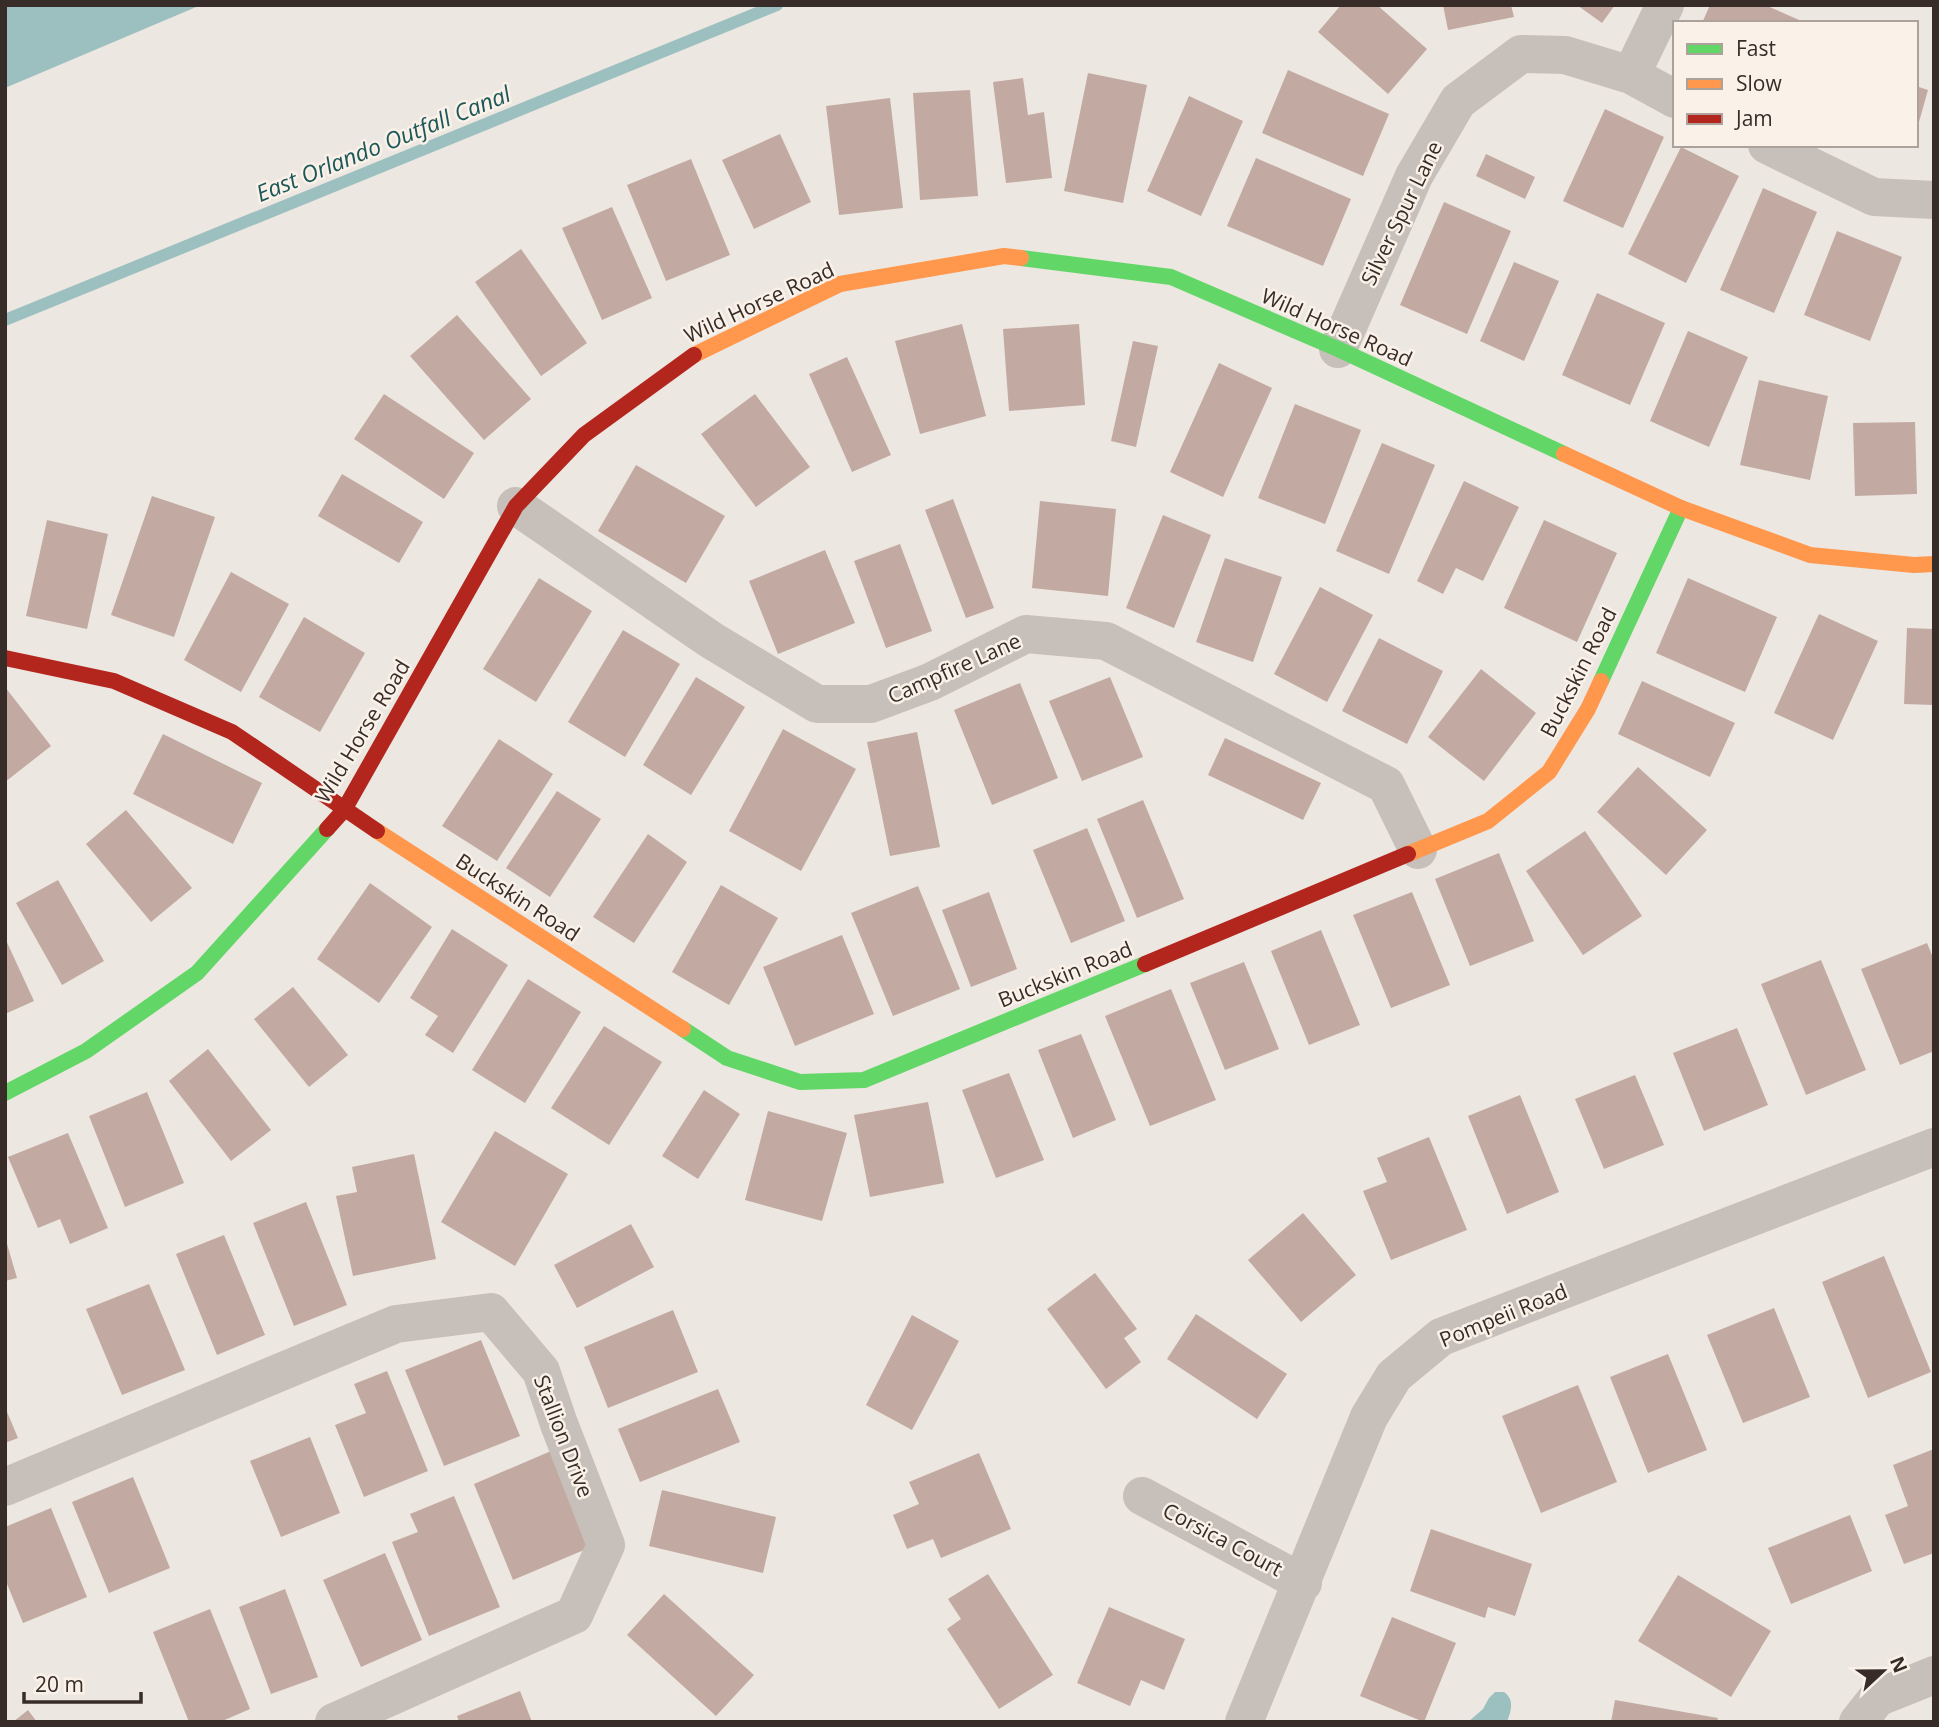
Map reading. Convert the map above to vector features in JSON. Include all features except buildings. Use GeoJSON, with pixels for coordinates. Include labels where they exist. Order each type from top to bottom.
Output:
{"type":"FeatureCollection","features":[{"type":"Feature","properties":{"kind":"street"},"geometry":{"type":"LineString","coordinates":[[1631,75],[1665,5]]}},
{"type":"Feature","properties":{"kind":"street","name":"Silver Spur Lane"},"geometry":{"type":"LineString","coordinates":[[1338,349],[1414,176],[1458,101],[1521,54],[1565,55],[1631,75],[1673,98]]}},
{"type":"Feature","properties":{"kind":"street"},"geometry":{"type":"LineString","coordinates":[[1771,147],[1874,197],[1934,200]]}},
{"type":"Feature","properties":{"kind":"street","name":"Wild Horse Road"},"geometry":{"type":"LineString","coordinates":[[5,1094],[86,1051],[197,973],[344,810],[516,506],[584,435],[692,356],[840,284],[1004,256],[1171,277],[1338,349],[1681,508],[1810,555],[1914,565],[1934,564]]}},
{"type":"Feature","properties":{"kind":"street","name":"Campfire Lane"},"geometry":{"type":"LineString","coordinates":[[516,506],[711,640],[817,704],[871,704],[930,682],[1026,634],[1106,640],[1386,785],[1418,850]]}},
{"type":"Feature","properties":{"kind":"street","name":"Buckskin Road"},"geometry":{"type":"LineString","coordinates":[[5,658],[114,681],[232,732],[344,810],[727,1058],[800,1082],[864,1080],[1488,821],[1549,772],[1588,709],[1681,508]]}},
{"type":"Feature","properties":{"kind":"street","name":"Pompeii Road"},"geometry":{"type":"LineString","coordinates":[[1244,1722],[1369,1417],[1394,1376],[1441,1337],[1933,1149]]}},
{"type":"Feature","properties":{"kind":"street","name":"Stallion Drive"},"geometry":{"type":"LineString","coordinates":[[5,1487],[396,1324],[491,1312],[541,1371],[606,1545],[574,1615],[334,1722]]}},
{"type":"Feature","properties":{"kind":"street","name":"Corsica Court"},"geometry":{"type":"LineString","coordinates":[[1142,1496],[1303,1583]]}},
{"type":"Feature","properties":{"kind":"street"},"geometry":{"type":"LineString","coordinates":[[1858,1722],[1877,1698],[1934,1675]]}},
{"type":"Feature","properties":{"kind":"water"},"geometry":{"type":"Polygon","coordinates":[[[5,5],[201,5],[5,88],[5,5]]]}},
{"type":"Feature","properties":{"kind":"water"},"geometry":{"type":"Polygon","coordinates":[[[1495,1692],[1504,1692],[1510,1699],[1511,1710],[1507,1722],[1468,1722],[1483,1709],[1495,1692]]]}},
{"type":"Feature","properties":{"kind":"waterway","name":"East Orlando Outfall Canal"},"geometry":{"type":"LineString","coordinates":[[5,320],[777,5]]}},
{"type":"Feature","properties":{"kind":"traffic: fast"},"geometry":{"type":"LineString","coordinates":[[1021,258],[1171,277],[1338,349],[1564,454]]}},
{"type":"Feature","properties":{"kind":"traffic: fast"},"geometry":{"type":"LineString","coordinates":[[1601,681],[1681,508]]}},
{"type":"Feature","properties":{"kind":"traffic: fast"},"geometry":{"type":"LineString","coordinates":[[5,1093],[86,1051],[197,973],[327,829]]}},
{"type":"Feature","properties":{"kind":"traffic: fast"},"geometry":{"type":"LineString","coordinates":[[683,1029],[727,1058],[800,1082],[864,1080],[1145,964]]}},
{"type":"Feature","properties":{"kind":"traffic: slow"},"geometry":{"type":"LineString","coordinates":[[694,355],[840,284],[1004,256],[1021,258]]}},
{"type":"Feature","properties":{"kind":"traffic: slow"},"geometry":{"type":"LineString","coordinates":[[1564,454],[1681,508],[1810,555],[1914,565],[1934,564]]}},
{"type":"Feature","properties":{"kind":"traffic: slow"},"geometry":{"type":"LineString","coordinates":[[1408,854],[1488,821],[1549,772],[1588,709],[1601,681]]}},
{"type":"Feature","properties":{"kind":"traffic: slow"},"geometry":{"type":"LineString","coordinates":[[377,831],[683,1029]]}},
{"type":"Feature","properties":{"kind":"traffic: jam"},"geometry":{"type":"LineString","coordinates":[[327,829],[344,810],[516,506],[584,435],[694,355]]}},
{"type":"Feature","properties":{"kind":"traffic: jam"},"geometry":{"type":"LineString","coordinates":[[5,658],[114,681],[232,732],[377,831]]}},
{"type":"Feature","properties":{"kind":"traffic: jam"},"geometry":{"type":"LineString","coordinates":[[1145,964],[1408,854]]}}]}
